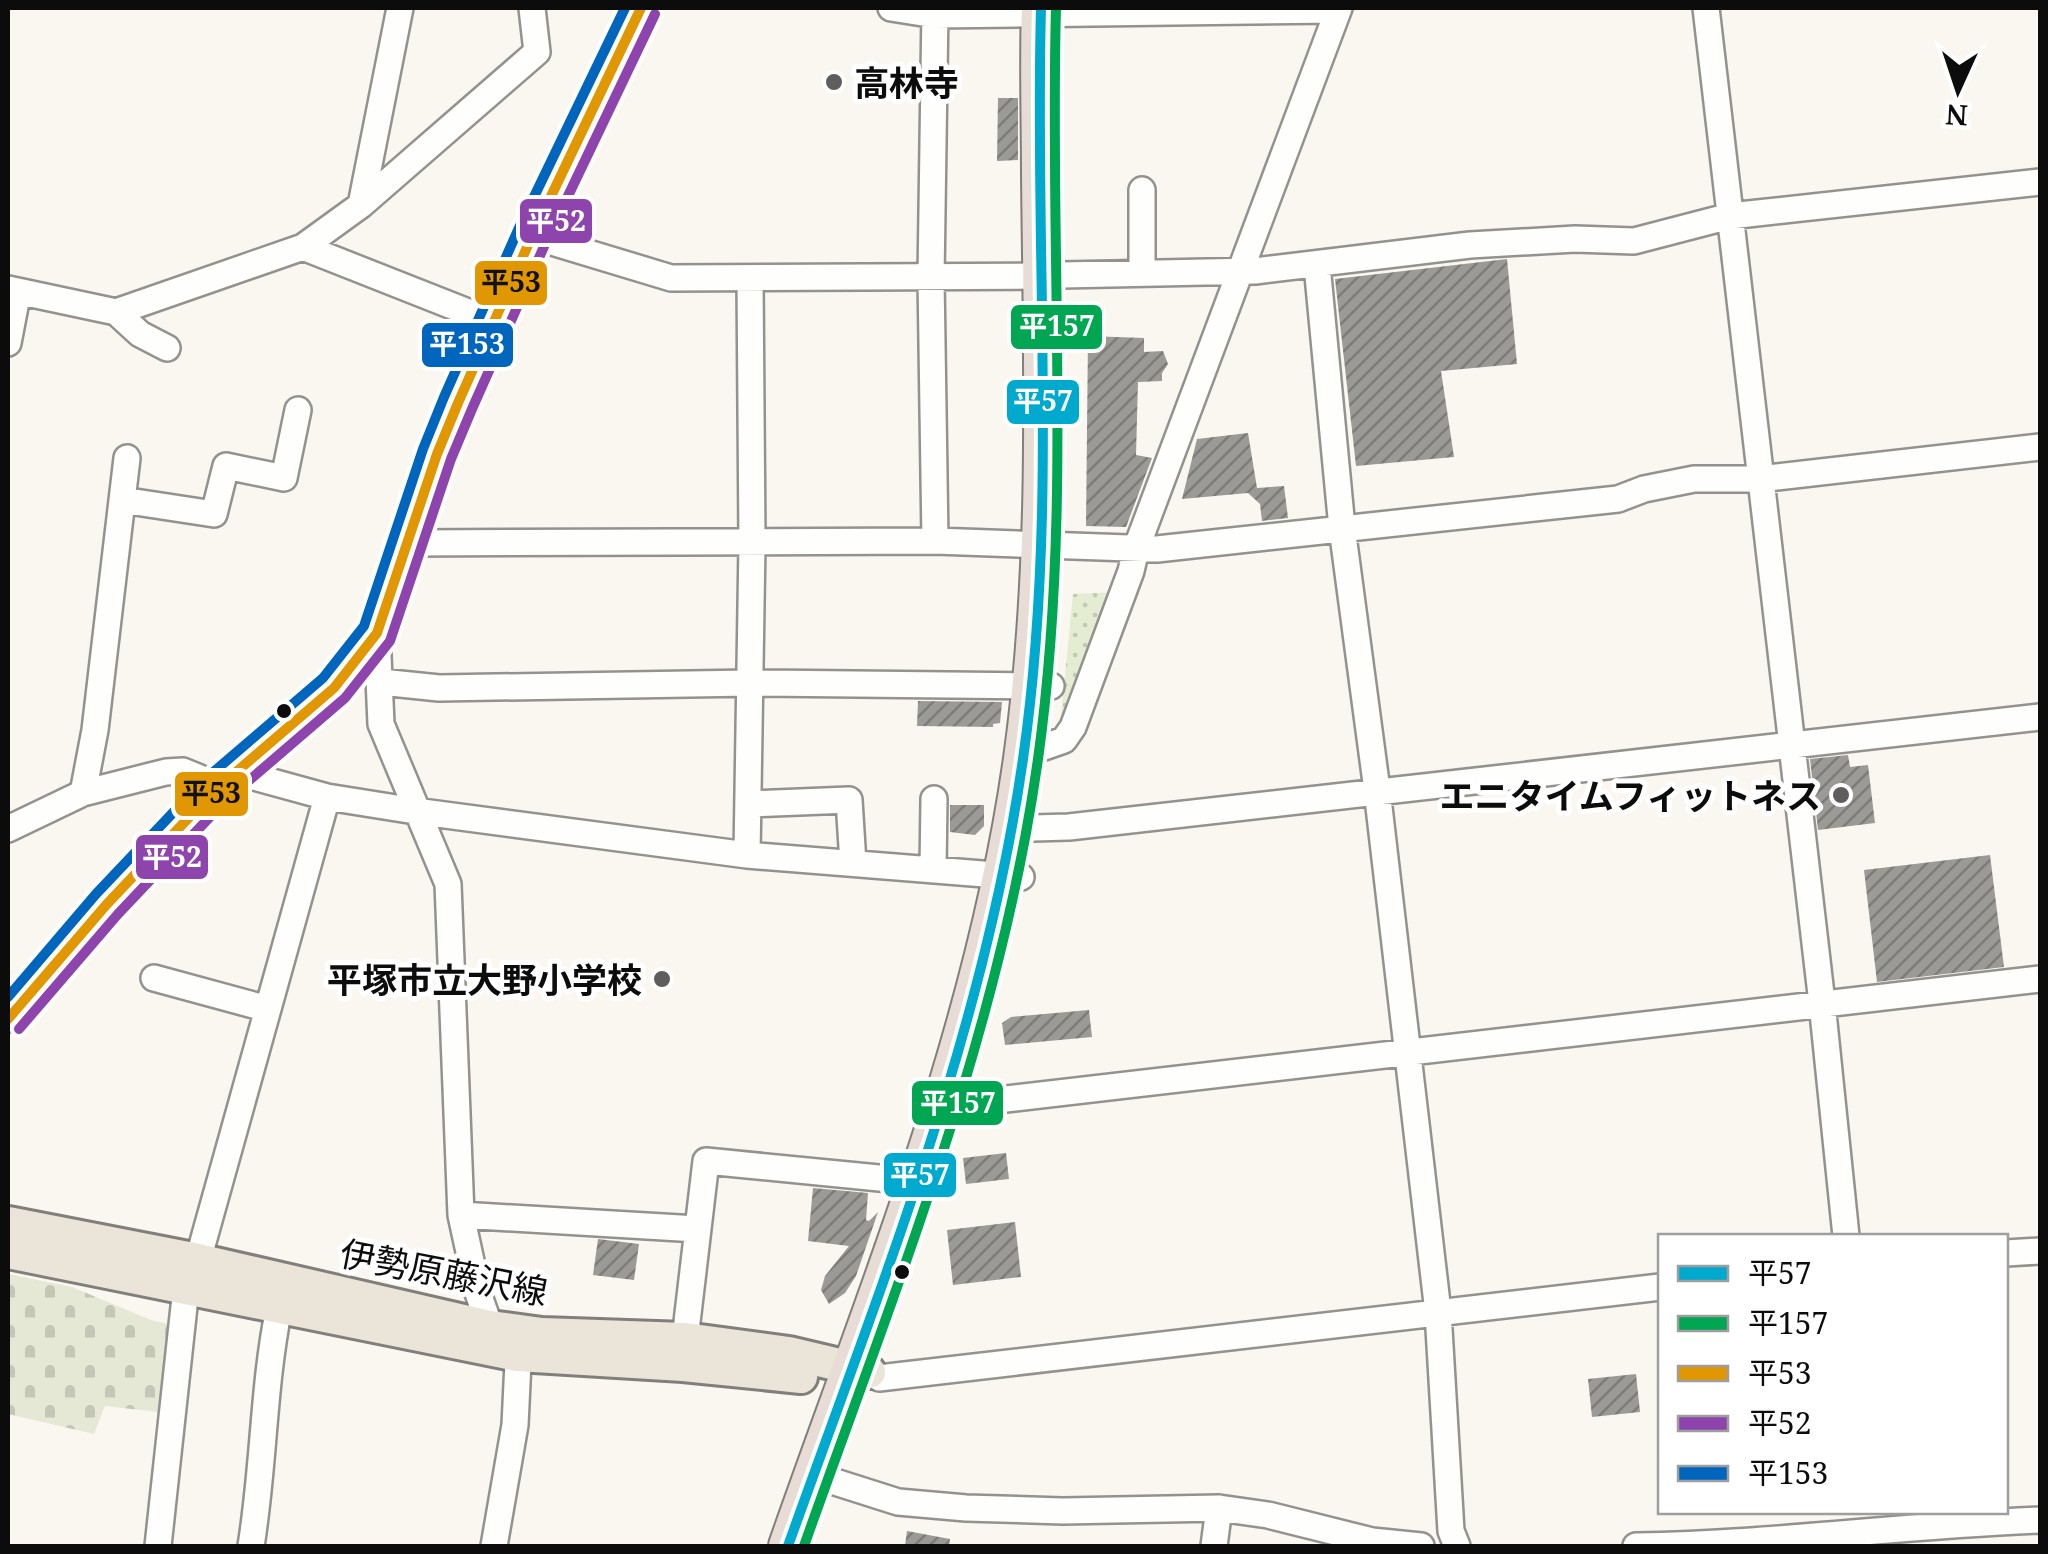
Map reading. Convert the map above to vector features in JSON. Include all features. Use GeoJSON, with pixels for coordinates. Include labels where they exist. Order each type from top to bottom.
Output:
{"type":"FeatureCollection","features":[{"type":"Feature","properties":{"kind":"highway"},"geometry":{"type":"LineString","coordinates":[[926,1182],[963,1104],[1012,876],[1022,769],[1040,685],[1051,546],[1051,10]]}},
{"type":"Feature","properties":{"kind":"highway"},"geometry":{"type":"LineString","coordinates":[[788,1546],[862,1377],[926,1182],[984,954],[1033,828],[1044,747],[1040,685]]}},
{"type":"Feature","properties":{"kind":"highway"},"geometry":{"type":"LineString","coordinates":[[809,1546],[821,1475]]}},
{"type":"Feature","properties":{"kind":"main road","name":"伊勢原藤沢線"},"geometry":{"type":"LineString","coordinates":[[8,1223],[192,1274],[509,1338],[685,1339],[790,1353],[862,1377]]}},
{"type":"Feature","properties":{"kind":"main road","name":"伊勢原藤沢線"},"geometry":{"type":"LineString","coordinates":[[8,1252],[192,1274],[280,1308],[683,1365],[862,1377]]}},
{"type":"Feature","properties":{"kind":"street"},"geometry":{"type":"LineString","coordinates":[[361,205],[400,8]]}},
{"type":"Feature","properties":{"kind":"street"},"geometry":{"type":"LineString","coordinates":[[8,1019],[107,904],[214,791],[334,688],[378,633],[437,454],[532,236],[641,8]]}},
{"type":"Feature","properties":{"kind":"street"},"geometry":{"type":"LineString","coordinates":[[890,8],[1338,9],[1073,726],[1064,740],[1044,747]]}},
{"type":"Feature","properties":{"kind":"street"},"geometry":{"type":"LineString","coordinates":[[1706,8],[1846,1234]]}},
{"type":"Feature","properties":{"kind":"street"},"geometry":{"type":"LineString","coordinates":[[116,312],[303,247],[361,205],[537,52],[525,9]]}},
{"type":"Feature","properties":{"kind":"street"},"geometry":{"type":"LineString","coordinates":[[934,11],[935,541]]}},
{"type":"Feature","properties":{"kind":"street"},"geometry":{"type":"LineString","coordinates":[[532,236],[672,278],[1241,272],[1470,246],[1574,239],[1634,241],[1730,216],[2040,183]]}},
{"type":"Feature","properties":{"kind":"street"},"geometry":{"type":"LineString","coordinates":[[1142,190],[1142,274]]}},
{"type":"Feature","properties":{"kind":"street"},"geometry":{"type":"LineString","coordinates":[[303,247],[494,322]]}},
{"type":"Feature","properties":{"kind":"street"},"geometry":{"type":"LineString","coordinates":[[1317,265],[1342,528],[1438,1312],[1451,1531],[1458,1546]]}},
{"type":"Feature","properties":{"kind":"street"},"geometry":{"type":"LineString","coordinates":[[747,855],[752,543],[750,278]]}},
{"type":"Feature","properties":{"kind":"street"},"geometry":{"type":"LineString","coordinates":[[8,342],[13,290],[116,312],[140,334],[167,348]]}},
{"type":"Feature","properties":{"kind":"street"},"geometry":{"type":"LineString","coordinates":[[122,500],[214,514],[226,466],[284,478],[298,410]]}},
{"type":"Feature","properties":{"kind":"street"},"geometry":{"type":"LineString","coordinates":[[408,543],[935,541],[1158,549],[1618,498],[1694,479],[1758,479],[2040,446]]}},
{"type":"Feature","properties":{"kind":"street"},"geometry":{"type":"LineString","coordinates":[[83,793],[95,730],[128,458]]}},
{"type":"Feature","properties":{"kind":"street"},"geometry":{"type":"LineString","coordinates":[[378,633],[381,724],[448,884],[461,1215],[478,1293],[509,1338],[515,1425],[494,1546]]}},
{"type":"Feature","properties":{"kind":"street"},"geometry":{"type":"LineString","coordinates":[[380,682],[439,688],[750,683],[1040,685]]}},
{"type":"Feature","properties":{"kind":"street"},"geometry":{"type":"LineString","coordinates":[[1033,828],[2040,717]]}},
{"type":"Feature","properties":{"kind":"street"},"geometry":{"type":"LineString","coordinates":[[8,829],[83,793],[183,771],[200,778],[214,791]]}},
{"type":"Feature","properties":{"kind":"street"},"geometry":{"type":"LineString","coordinates":[[236,772],[327,797],[416,811],[747,855],[1012,876]]}},
{"type":"Feature","properties":{"kind":"street"},"geometry":{"type":"LineString","coordinates":[[158,1546],[192,1274],[327,797]]}},
{"type":"Feature","properties":{"kind":"street"},"geometry":{"type":"LineString","coordinates":[[933,870],[934,799]]}},
{"type":"Feature","properties":{"kind":"street"},"geometry":{"type":"LineString","coordinates":[[748,804],[849,800],[854,863]]}},
{"type":"Feature","properties":{"kind":"street"},"geometry":{"type":"LineString","coordinates":[[154,978],[268,1009]]}},
{"type":"Feature","properties":{"kind":"street"},"geometry":{"type":"LineString","coordinates":[[963,1104],[2040,978]]}},
{"type":"Feature","properties":{"kind":"street"},"geometry":{"type":"LineString","coordinates":[[685,1339],[706,1161],[926,1182]]}},
{"type":"Feature","properties":{"kind":"street"},"geometry":{"type":"LineString","coordinates":[[461,1215],[697,1229]]}},
{"type":"Feature","properties":{"kind":"street"},"geometry":{"type":"LineString","coordinates":[[2008,1254],[2040,1251]]}},
{"type":"Feature","properties":{"kind":"street"},"geometry":{"type":"LineString","coordinates":[[862,1377],[1658,1287]]}},
{"type":"Feature","properties":{"kind":"street"},"geometry":{"type":"LineString","coordinates":[[252,1546],[262,1482],[270,1352],[280,1308]]}},
{"type":"Feature","properties":{"kind":"street"},"geometry":{"type":"LineString","coordinates":[[821,1475],[898,1502],[1063,1511],[1219,1508],[1268,1515],[1359,1542],[1421,1546]]}},
{"type":"Feature","properties":{"kind":"street"},"geometry":{"type":"LineString","coordinates":[[1214,1546],[1219,1508]]}},
{"type":"Feature","properties":{"kind":"street"},"geometry":{"type":"LineString","coordinates":[[1636,1546],[1725,1545],[1881,1522],[2040,1520]]}},
{"type":"Feature","properties":{"kind":"green space"},"geometry":{"type":"Polygon","coordinates":[[[1117,592],[1066,720],[1061,715],[1073,594],[1117,592]]]}},
{"type":"Feature","properties":{"kind":"green space"},"geometry":{"type":"Polygon","coordinates":[[[8,1274],[72,1287],[151,1320],[177,1326],[167,1413],[105,1406],[94,1434],[8,1414],[8,1274]]]}},
{"type":"Feature","properties":{"kind":"building"},"geometry":{"type":"Polygon","coordinates":[[[998,98],[1018,98],[1018,160],[997,161],[998,98]]]}},
{"type":"Feature","properties":{"kind":"building"},"geometry":{"type":"Polygon","coordinates":[[[1507,259],[1517,364],[1441,371],[1454,457],[1356,466],[1335,279],[1507,259]]]}},
{"type":"Feature","properties":{"kind":"building"},"geometry":{"type":"Polygon","coordinates":[[[1088,336],[1144,338],[1144,352],[1163,351],[1168,364],[1162,381],[1138,382],[1136,455],[1152,458],[1126,527],[1086,526],[1088,336]]]}},
{"type":"Feature","properties":{"kind":"building"},"geometry":{"type":"Polygon","coordinates":[[[1248,433],[1257,488],[1284,486],[1288,518],[1262,521],[1260,504],[1248,493],[1182,499],[1197,439],[1248,433]]]}},
{"type":"Feature","properties":{"kind":"building"},"geometry":{"type":"Polygon","coordinates":[[[918,701],[1002,702],[1000,723],[993,727],[917,726],[918,701]]]}},
{"type":"Feature","properties":{"kind":"building","name":"エニタイムフィットネス"},"geometry":{"type":"Polygon","coordinates":[[[1848,755],[1850,767],[1868,765],[1875,823],[1818,830],[1810,759],[1848,755]]]}},
{"type":"Feature","properties":{"kind":"building"},"geometry":{"type":"Polygon","coordinates":[[[950,805],[984,805],[984,826],[975,835],[950,832],[950,805]]]}},
{"type":"Feature","properties":{"kind":"building"},"geometry":{"type":"Polygon","coordinates":[[[1990,855],[2004,967],[1877,982],[1864,870],[1990,855]]]}},
{"type":"Feature","properties":{"kind":"building"},"geometry":{"type":"Polygon","coordinates":[[[1089,1010],[1092,1037],[1005,1045],[1002,1023],[1011,1017],[1089,1010]]]}},
{"type":"Feature","properties":{"kind":"building"},"geometry":{"type":"Polygon","coordinates":[[[1006,1153],[1009,1179],[966,1184],[963,1158],[1006,1153]]]}},
{"type":"Feature","properties":{"kind":"building"},"geometry":{"type":"Polygon","coordinates":[[[813,1188],[868,1193],[866,1220],[878,1212],[856,1276],[845,1293],[829,1304],[821,1290],[825,1276],[849,1246],[808,1241],[813,1188]]]}},
{"type":"Feature","properties":{"kind":"building"},"geometry":{"type":"Polygon","coordinates":[[[1015,1222],[1021,1277],[953,1285],[947,1230],[1015,1222]]]}},
{"type":"Feature","properties":{"kind":"building"},"geometry":{"type":"Polygon","coordinates":[[[598,1239],[639,1244],[634,1280],[593,1275],[598,1239]]]}},
{"type":"Feature","properties":{"kind":"building"},"geometry":{"type":"Polygon","coordinates":[[[512,1274],[542,1276],[541,1296],[510,1294],[512,1274]]]}},
{"type":"Feature","properties":{"kind":"building"},"geometry":{"type":"Polygon","coordinates":[[[1636,1374],[1640,1412],[1592,1417],[1588,1379],[1636,1374]]]}},
{"type":"Feature","properties":{"kind":"building"},"geometry":{"type":"Polygon","coordinates":[[[907,1531],[950,1539],[949,1546],[905,1546],[907,1531]]]}},
{"type":"Feature","properties":{"kind":"transit line","name":"平153"},"geometry":{"type":"LineString","coordinates":[[8,997],[96,894],[203,781],[323,678],[364,626],[444,397],[518,230],[625,8]]}},
{"type":"Feature","properties":{"kind":"transit line","name":"平53"},"geometry":{"type":"LineString","coordinates":[[8,1019],[107,904],[214,791],[334,688],[377,633],[458,403],[532,236],[641,8]]}},
{"type":"Feature","properties":{"kind":"transit line","name":"平57"},"geometry":{"type":"LineString","coordinates":[[788,1546],[893,1255],[956,1060],[983,960],[1023,759],[1034,665],[1043,478],[1041,8]]}},
{"type":"Feature","properties":{"kind":"transit line","name":"平157"},"geometry":{"type":"LineString","coordinates":[[804,1546],[908,1256],[971,1060],[1021,860],[1038,759],[1055,572],[1056,8]]}},
{"type":"Feature","properties":{"kind":"transit line","name":"平52"},"geometry":{"type":"LineString","coordinates":[[19,1029],[118,914],[224,802],[345,698],[390,641],[451,459],[472,409],[546,242],[655,14]]}},
{"type":"Feature","properties":{"kind":"place","name":"高林寺"},"geometry":{"type":"Point","coordinates":[834,82]}},
{"type":"Feature","properties":{"kind":"place","name":"エニタイムフィットネス"},"geometry":{"type":"Point","coordinates":[1841,795]}},
{"type":"Feature","properties":{"kind":"place","name":"平塚市立大野小学校"},"geometry":{"type":"Point","coordinates":[662,979]}}]}
